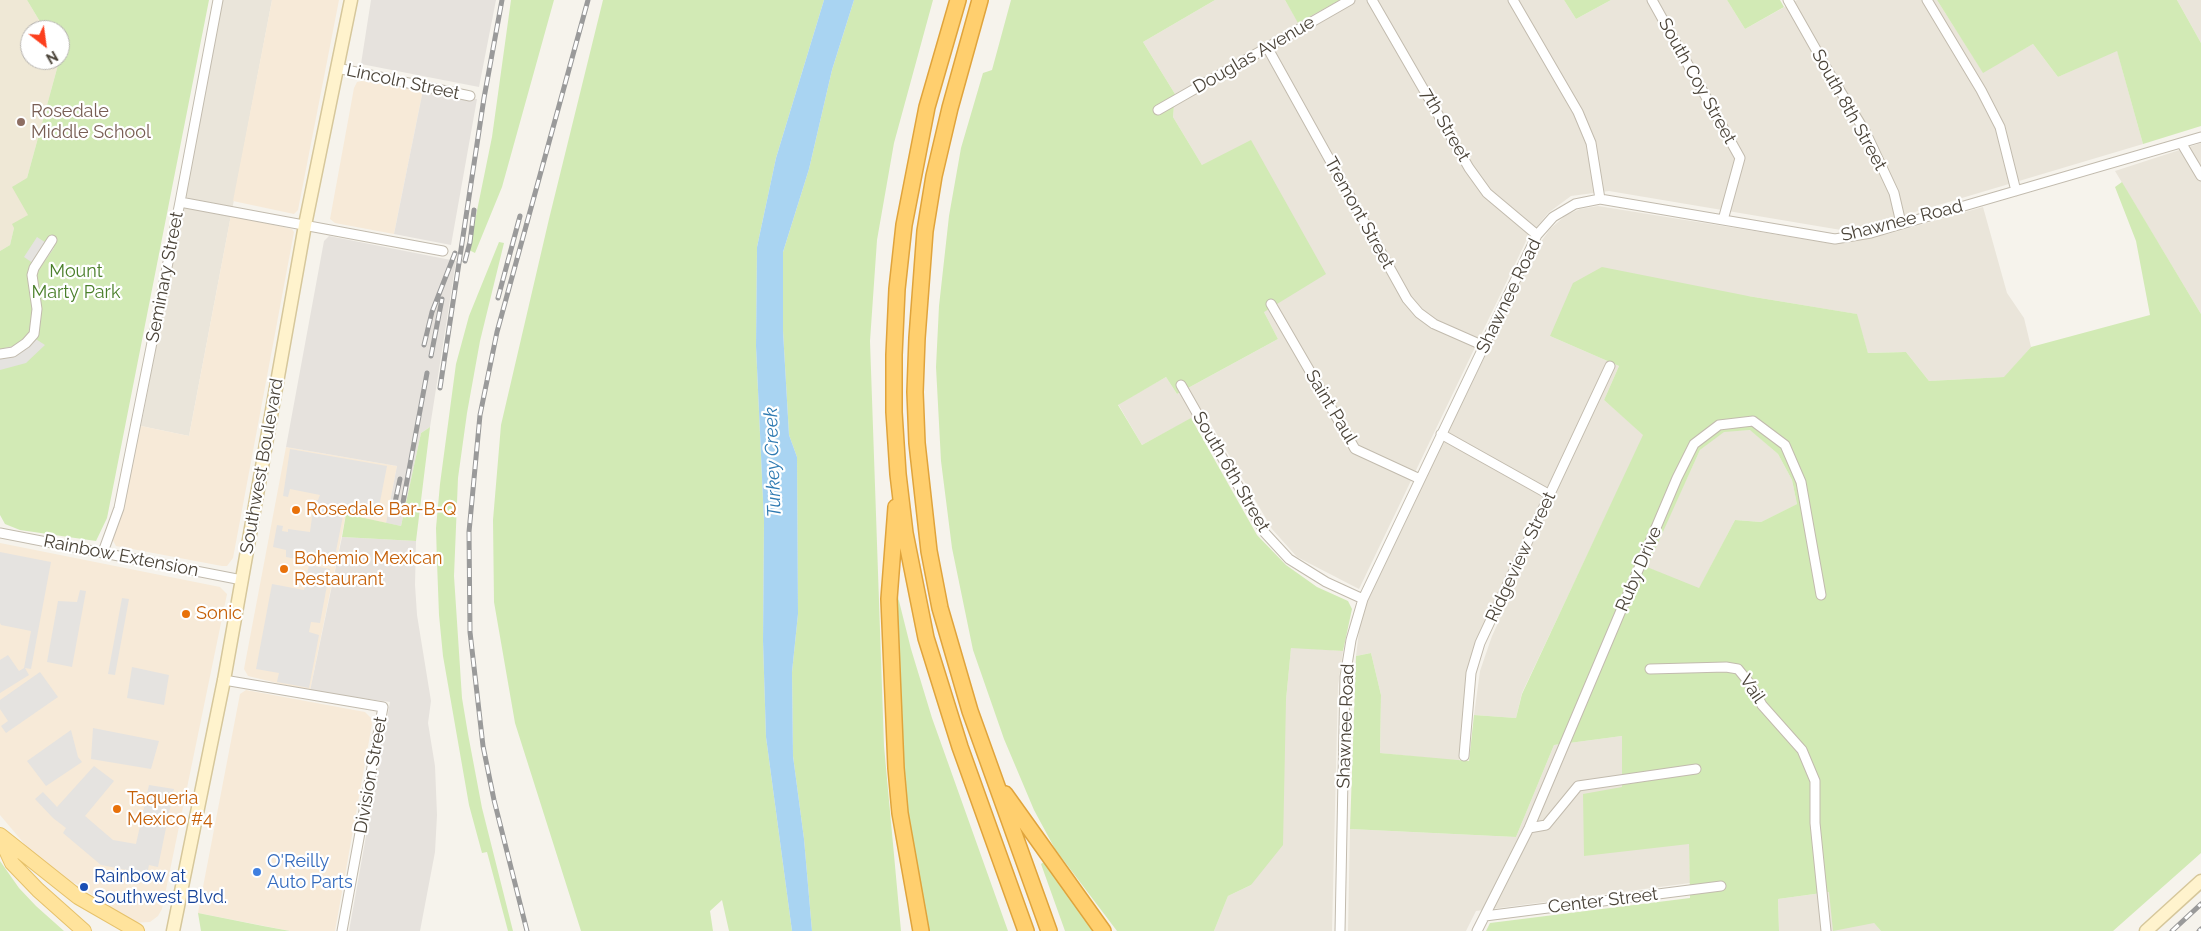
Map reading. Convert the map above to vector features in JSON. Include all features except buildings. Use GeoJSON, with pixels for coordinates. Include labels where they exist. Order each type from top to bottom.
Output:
{"type":"FeatureCollection","features":[{"type":"Feature","properties":{"kind":"highway"},"geometry":{"type":"LineString","coordinates":[[958,0],[927,108],[904,225],[897,289],[894,355],[894,412],[898,474],[914,582],[929,647],[960,747],[1026,931]]}},
{"type":"Feature","properties":{"kind":"highway"},"geometry":{"type":"LineString","coordinates":[[980,0],[950,108],[934,176],[925,231],[920,285],[915,392],[917,443],[929,552],[940,608],[970,711],[1049,931]]}},
{"type":"Feature","properties":{"kind":"highway"},"geometry":{"type":"LineString","coordinates":[[898,474],[889,599],[896,758],[900,813],[921,931]]}},
{"type":"Feature","properties":{"kind":"highway"},"geometry":{"type":"LineString","coordinates":[[995,782],[1103,931]]}},
{"type":"Feature","properties":{"kind":"main road","name":"Southwest Boulevard"},"geometry":{"type":"LineString","coordinates":[[173,931],[224,680],[305,226],[351,0]]}},
{"type":"Feature","properties":{"kind":"main road"},"geometry":{"type":"LineString","coordinates":[[0,836],[12,863],[44,896],[84,931]]}},
{"type":"Feature","properties":{"kind":"main road"},"geometry":{"type":"LineString","coordinates":[[0,836],[78,896],[137,931]]}},
{"type":"Feature","properties":{"kind":"main road"},"geometry":{"type":"LineString","coordinates":[[2146,931],[2201,881]]}},
{"type":"Feature","properties":{"kind":"street","name":"Seminary Street"},"geometry":{"type":"LineString","coordinates":[[103,552],[119,508],[218,0]]}},
{"type":"Feature","properties":{"kind":"street","name":"Douglas Avenue"},"geometry":{"type":"LineString","coordinates":[[1158,110],[1350,0]]}},
{"type":"Feature","properties":{"kind":"street","name":"7th Street"},"geometry":{"type":"LineString","coordinates":[[1372,0],[1469,168],[1486,193],[1537,235]]}},
{"type":"Feature","properties":{"kind":"street"},"geometry":{"type":"LineString","coordinates":[[1513,0],[1578,112],[1591,143],[1600,199]]}},
{"type":"Feature","properties":{"kind":"street","name":"South Coy Street"},"geometry":{"type":"LineString","coordinates":[[1652,0],[1740,158],[1723,220]]}},
{"type":"Feature","properties":{"kind":"street","name":"South 8th Street"},"geometry":{"type":"LineString","coordinates":[[1788,0],[1830,76],[1866,133],[1894,193],[1901,223]]}},
{"type":"Feature","properties":{"kind":"street"},"geometry":{"type":"LineString","coordinates":[[1927,0],[1981,90],[2000,127],[2016,191]]}},
{"type":"Feature","properties":{"kind":"street","name":"Tremont Street"},"geometry":{"type":"LineString","coordinates":[[1267,47],[1408,299],[1419,314],[1434,324],[1484,346]]}},
{"type":"Feature","properties":{"kind":"street","name":"Lincoln Street"},"geometry":{"type":"LineString","coordinates":[[337,68],[470,96]]}},
{"type":"Feature","properties":{"kind":"street","name":"Shawnee Road"},"geometry":{"type":"LineString","coordinates":[[1340,931],[1345,677],[1351,640],[1363,599],[1537,235],[1553,217],[1575,204],[1600,199],[1835,239],[1871,233],[2201,137]]}},
{"type":"Feature","properties":{"kind":"street"},"geometry":{"type":"LineString","coordinates":[[2182,144],[2201,176]]}},
{"type":"Feature","properties":{"kind":"street"},"geometry":{"type":"LineString","coordinates":[[180,202],[443,251]]}},
{"type":"Feature","properties":{"kind":"street"},"geometry":{"type":"LineString","coordinates":[[0,354],[13,352],[26,343],[34,334],[37,323],[37,309],[32,275],[34,268],[52,240]]}},
{"type":"Feature","properties":{"kind":"street","name":"Saint Paul"},"geometry":{"type":"LineString","coordinates":[[1271,304],[1355,449],[1420,479]]}},
{"type":"Feature","properties":{"kind":"street","name":"Ridgeview Street"},"geometry":{"type":"LineString","coordinates":[[1464,756],[1471,674],[1480,643],[1610,366]]}},
{"type":"Feature","properties":{"kind":"street","name":"South 6th Street"},"geometry":{"type":"LineString","coordinates":[[1181,385],[1265,533],[1289,559],[1326,582],[1363,599]]}},
{"type":"Feature","properties":{"kind":"street","name":"Ruby Drive"},"geometry":{"type":"LineString","coordinates":[[1477,931],[1529,828],[1677,478],[1694,444],[1719,425],[1753,422],[1785,445],[1801,482],[1821,595]]}},
{"type":"Feature","properties":{"kind":"street"},"geometry":{"type":"LineString","coordinates":[[1441,434],[1550,495]]}},
{"type":"Feature","properties":{"kind":"street","name":"Rainbow Extension"},"geometry":{"type":"LineString","coordinates":[[1,532],[242,580]]}},
{"type":"Feature","properties":{"kind":"street","name":"Vail"},"geometry":{"type":"LineString","coordinates":[[1650,669],[1726,667],[1738,669],[1751,685],[1762,705],[1802,750],[1815,782],[1815,823],[1826,931]]}},
{"type":"Feature","properties":{"kind":"street","name":"Division Street"},"geometry":{"type":"LineString","coordinates":[[224,680],[383,707],[342,931]]}},
{"type":"Feature","properties":{"kind":"street"},"geometry":{"type":"LineString","coordinates":[[1529,828],[1546,825],[1578,786],[1696,769]]}},
{"type":"Feature","properties":{"kind":"street","name":"Center Street"},"geometry":{"type":"LineString","coordinates":[[1485,916],[1722,886]]}},
{"type":"Feature","properties":{"kind":"shaded area","name":"Rosedale Middle School"},"geometry":{"type":"Polygon","coordinates":[[[0,0],[27,0],[39,20],[20,20],[20,70],[57,70],[27,178],[28,215],[14,228],[10,245],[0,251],[0,0]]]}},
{"type":"Feature","properties":{"kind":"shaded area"},"geometry":{"type":"Polygon","coordinates":[[[222,0],[272,0],[189,436],[141,426],[222,0]]]}},
{"type":"Feature","properties":{"kind":"shaded area"},"geometry":{"type":"Polygon","coordinates":[[[272,0],[339,0],[298,210],[294,214],[233,201],[272,0]]]}},
{"type":"Feature","properties":{"kind":"shaded area"},"geometry":{"type":"Polygon","coordinates":[[[371,0],[496,0],[479,87],[361,64],[371,0]]]}},
{"type":"Feature","properties":{"kind":"shaded area"},"geometry":{"type":"Polygon","coordinates":[[[1215,0],[1285,0],[1298,22],[1340,0],[1564,0],[1576,19],[1611,0],[1727,0],[1745,29],[1797,0],[1937,0],[1983,72],[2033,44],[2058,77],[2117,50],[2143,144],[1868,226],[1841,230],[1609,191],[1571,196],[1548,213],[1527,239],[1359,589],[1297,557],[1272,529],[1204,412],[1142,445],[1118,404],[1166,377],[1177,394],[1278,339],[1264,312],[1202,165],[1173,117],[1175,94],[1143,42],[1215,0]]]}},
{"type":"Feature","properties":{"kind":"shaded area"},"geometry":{"type":"Polygon","coordinates":[[[2177,0],[2201,0],[2201,43],[2177,0]]]}},
{"type":"Feature","properties":{"kind":"shaded area"},"geometry":{"type":"Polygon","coordinates":[[[362,81],[423,90],[394,234],[335,223],[330,219],[354,88],[357,82],[362,81]]]}},
{"type":"Feature","properties":{"kind":"shaded area"},"geometry":{"type":"Polygon","coordinates":[[[423,90],[477,99],[451,245],[394,234],[423,90]]]}},
{"type":"Feature","properties":{"kind":"shaded area"},"geometry":{"type":"Polygon","coordinates":[[[2201,143],[2201,314],[2115,171],[2201,143]]]}},
{"type":"Feature","properties":{"kind":"shaded area"},"geometry":{"type":"Polygon","coordinates":[[[1598,206],[1835,244],[1888,234],[1983,207],[2007,293],[2024,318],[2031,347],[2005,377],[1929,381],[1906,352],[1868,353],[1856,314],[1748,296],[1550,336],[1619,366],[1604,400],[1644,435],[1522,693],[1516,718],[1474,715],[1480,671],[1492,636],[1527,560],[1517,556],[1468,677],[1459,761],[1380,753],[1381,695],[1371,653],[1356,656],[1360,623],[1370,593],[1538,246],[1550,229],[1566,215],[1580,209],[1598,206]]]}},
{"type":"Feature","properties":{"kind":"shaded area"},"geometry":{"type":"Polygon","coordinates":[[[231,215],[292,229],[294,232],[233,558],[227,566],[222,566],[116,546],[112,539],[141,426],[189,436],[231,215]]]}},
{"type":"Feature","properties":{"kind":"shaded area"},"geometry":{"type":"Polygon","coordinates":[[[329,236],[456,261],[430,427],[421,433],[401,526],[386,523],[397,466],[286,447],[324,241],[329,236]]]}},
{"type":"Feature","properties":{"kind":"shaded area"},"geometry":{"type":"Polygon","coordinates":[[[37,237],[54,248],[40,268],[24,257],[37,237]]]}},
{"type":"Feature","properties":{"kind":"shaded area"},"geometry":{"type":"Polygon","coordinates":[[[28,334],[45,345],[26,363],[0,370],[0,349],[13,346],[22,341],[28,334]]]}},
{"type":"Feature","properties":{"kind":"shaded area"},"geometry":{"type":"Polygon","coordinates":[[[1751,430],[1778,454],[1792,480],[1797,504],[1761,522],[1735,520],[1699,589],[1646,567],[1700,450],[1724,431],[1751,430]]]}},
{"type":"Feature","properties":{"kind":"shaded area"},"geometry":{"type":"Polygon","coordinates":[[[286,447],[397,466],[386,523],[346,514],[310,691],[248,676],[244,669],[286,447]]]}},
{"type":"Feature","properties":{"kind":"shaded area"},"geometry":{"type":"Polygon","coordinates":[[[290,449],[387,466],[377,517],[344,511],[333,566],[286,557],[286,550],[273,547],[277,525],[283,526],[282,531],[288,532],[288,529],[310,532],[314,502],[318,500],[320,495],[290,489],[288,497],[283,496],[290,449]]]}},
{"type":"Feature","properties":{"kind":"shaded area"},"geometry":{"type":"Polygon","coordinates":[[[342,537],[416,541],[415,585],[417,615],[431,701],[428,723],[435,766],[437,815],[435,852],[420,931],[349,931],[390,702],[310,691],[342,537]]]}},
{"type":"Feature","properties":{"kind":"shaded area"},"geometry":{"type":"Polygon","coordinates":[[[0,543],[220,587],[227,594],[162,909],[158,916],[150,922],[132,923],[77,884],[62,879],[27,847],[0,815],[0,543]]]}},
{"type":"Feature","properties":{"kind":"shaded area"},"geometry":{"type":"Polygon","coordinates":[[[0,552],[51,562],[31,669],[25,668],[29,675],[0,693],[0,660],[8,655],[19,671],[24,668],[31,631],[1,625],[0,623],[0,552]]]}},
{"type":"Feature","properties":{"kind":"shaded area"},"geometry":{"type":"Polygon","coordinates":[[[309,565],[330,569],[320,623],[311,622],[309,632],[319,635],[309,688],[277,682],[279,673],[256,669],[272,584],[304,590],[309,565]]]}},
{"type":"Feature","properties":{"kind":"shaded area"},"geometry":{"type":"Polygon","coordinates":[[[80,590],[86,591],[72,667],[47,662],[58,601],[77,602],[80,590]]]}},
{"type":"Feature","properties":{"kind":"shaded area"},"geometry":{"type":"Polygon","coordinates":[[[122,598],[129,599],[115,675],[108,674],[122,598]]]}},
{"type":"Feature","properties":{"kind":"shaded area"},"geometry":{"type":"Polygon","coordinates":[[[1291,647],[1343,651],[1338,686],[1332,931],[1214,931],[1228,896],[1251,885],[1286,700],[1291,647]]]}},
{"type":"Feature","properties":{"kind":"shaded area"},"geometry":{"type":"Polygon","coordinates":[[[132,667],[169,675],[164,705],[127,698],[132,667]]]}},
{"type":"Feature","properties":{"kind":"shaded area"},"geometry":{"type":"Polygon","coordinates":[[[40,672],[58,697],[6,733],[1,726],[8,721],[0,709],[0,700],[40,672]]]}},
{"type":"Feature","properties":{"kind":"shaded area"},"geometry":{"type":"Polygon","coordinates":[[[246,690],[365,712],[371,718],[372,724],[335,931],[290,931],[198,913],[240,694],[246,690]]]}},
{"type":"Feature","properties":{"kind":"shaded area"},"geometry":{"type":"Polygon","coordinates":[[[93,728],[159,741],[151,769],[91,759],[93,728]]]}},
{"type":"Feature","properties":{"kind":"shaded area"},"geometry":{"type":"Polygon","coordinates":[[[71,730],[78,757],[82,762],[46,786],[27,761],[71,730]]]}},
{"type":"Feature","properties":{"kind":"shaded area"},"geometry":{"type":"Polygon","coordinates":[[[1622,736],[1622,787],[1689,843],[1690,883],[1476,911],[1466,931],[1348,931],[1350,829],[1516,837],[1554,745],[1622,736]]]}},
{"type":"Feature","properties":{"kind":"shaded area"},"geometry":{"type":"Polygon","coordinates":[[[94,766],[114,781],[85,816],[113,840],[136,844],[149,785],[174,789],[158,867],[149,865],[147,874],[101,865],[63,833],[66,828],[53,818],[35,799],[43,792],[57,807],[94,766]]]}},
{"type":"Feature","properties":{"kind":"shaded area"},"geometry":{"type":"Polygon","coordinates":[[[1829,892],[1874,923],[1881,931],[1779,931],[1778,899],[1829,892]]]}},
{"type":"Feature","properties":{"kind":"green space","name":"Mount Marty Park"},"geometry":{"type":"Polygon","coordinates":[[[27,0],[209,0],[107,518],[96,541],[20,530],[5,524],[0,515],[0,251],[10,245],[14,228],[12,224],[28,215],[12,187],[27,178],[57,70],[70,70],[70,20],[39,20],[27,0]]]}},
{"type":"Feature","properties":{"kind":"green space"},"geometry":{"type":"Polygon","coordinates":[[[511,0],[554,0],[502,187],[475,253],[469,250],[492,137],[511,0]]]}},
{"type":"Feature","properties":{"kind":"green space"},"geometry":{"type":"Polygon","coordinates":[[[603,0],[824,0],[776,158],[757,247],[756,346],[764,521],[763,641],[766,737],[792,931],[729,931],[722,900],[710,911],[713,931],[581,931],[515,723],[494,602],[493,520],[501,425],[603,0]]]}},
{"type":"Feature","properties":{"kind":"green space"},"geometry":{"type":"Polygon","coordinates":[[[854,0],[933,0],[894,143],[877,240],[870,341],[884,746],[901,931],[812,931],[804,839],[793,756],[792,672],[798,614],[797,457],[789,435],[783,331],[783,252],[809,169],[832,70],[854,0]]]}},
{"type":"Feature","properties":{"kind":"green space"},"geometry":{"type":"Polygon","coordinates":[[[1011,0],[1215,0],[1143,42],[1175,94],[1173,117],[1202,165],[1251,140],[1326,274],[1264,312],[1278,339],[1177,394],[1166,377],[1118,405],[1142,445],[1191,418],[1257,535],[1286,565],[1317,587],[1348,601],[1352,609],[1343,651],[1291,648],[1286,700],[1283,845],[1251,885],[1228,896],[1214,931],[1117,931],[1055,849],[1034,810],[1004,739],[973,650],[952,548],[941,461],[936,367],[939,306],[949,216],[961,148],[983,73],[992,70],[1011,0]]]}},
{"type":"Feature","properties":{"kind":"green space"},"geometry":{"type":"Polygon","coordinates":[[[1285,0],[1340,0],[1298,23],[1285,0]]]}},
{"type":"Feature","properties":{"kind":"green space"},"geometry":{"type":"Polygon","coordinates":[[[1564,0],[1611,0],[1576,19],[1564,0]]]}},
{"type":"Feature","properties":{"kind":"green space"},"geometry":{"type":"Polygon","coordinates":[[[1727,0],[1780,0],[1784,7],[1745,29],[1727,0]]]}},
{"type":"Feature","properties":{"kind":"green space"},"geometry":{"type":"Polygon","coordinates":[[[1937,0],[2177,0],[2201,43],[2201,126],[2143,144],[2117,51],[2058,77],[2033,44],[1983,73],[1937,0]]]}},
{"type":"Feature","properties":{"kind":"green space"},"geometry":{"type":"Polygon","coordinates":[[[2122,182],[2201,314],[2201,853],[2113,931],[1881,931],[1874,923],[1833,931],[1829,892],[1778,899],[1779,931],[1486,931],[1490,923],[1690,898],[1689,844],[1584,856],[1583,794],[1622,787],[1622,736],[1554,745],[1516,837],[1350,829],[1356,656],[1371,653],[1381,695],[1380,753],[1469,761],[1474,715],[1516,718],[1522,694],[1643,435],[1604,400],[1619,366],[1550,336],[1573,283],[1602,267],[1748,296],[1857,314],[1868,353],[1906,352],[1929,381],[2004,377],[2031,347],[2150,315],[2136,241],[2115,187],[2122,182]],[[1750,430],[1724,432],[1700,450],[1647,567],[1699,588],[1735,520],[1761,522],[1797,504],[1792,480],[1778,454],[1750,430]]]}},
{"type":"Feature","properties":{"kind":"green space"},"geometry":{"type":"Polygon","coordinates":[[[499,242],[504,243],[480,341],[458,478],[454,576],[462,698],[482,808],[513,931],[508,931],[487,852],[482,853],[469,805],[443,656],[439,615],[436,528],[456,364],[469,316],[499,242]]]}},
{"type":"Feature","properties":{"kind":"green space"},"geometry":{"type":"Polygon","coordinates":[[[430,427],[416,541],[342,537],[346,514],[401,526],[421,433],[430,427]]]}},
{"type":"Feature","properties":{"kind":"green space"},"geometry":{"type":"Polygon","coordinates":[[[898,597],[911,649],[932,718],[1008,931],[925,931],[904,803],[894,599],[898,597]]]}},
{"type":"Feature","properties":{"kind":"green space"},"geometry":{"type":"Polygon","coordinates":[[[0,861],[19,888],[64,931],[0,931],[0,861]]]}},
{"type":"Feature","properties":{"kind":"green space"},"geometry":{"type":"Polygon","coordinates":[[[1045,861],[1095,931],[1065,931],[1041,864],[1045,861]]]}},
{"type":"Feature","properties":{"kind":"green space"},"geometry":{"type":"Polygon","coordinates":[[[198,913],[263,926],[290,931],[201,931],[198,913]]]}},
{"type":"Feature","properties":{"kind":"water","name":"Turkey Creek"},"geometry":{"type":"Polygon","coordinates":[[[824,0],[854,0],[832,70],[809,169],[783,252],[783,331],[789,435],[797,457],[798,614],[792,672],[793,756],[804,839],[812,931],[792,931],[766,737],[763,641],[764,521],[756,346],[757,247],[776,158],[824,0]]]}},
{"type":"Feature","properties":{"kind":"railway"},"geometry":{"type":"LineString","coordinates":[[440,388],[484,98],[502,0]]}},
{"type":"Feature","properties":{"kind":"railway"},"geometry":{"type":"LineString","coordinates":[[527,931],[494,800],[483,746],[470,632],[469,532],[480,415],[497,332],[588,0]]}},
{"type":"Feature","properties":{"kind":"railway"},"geometry":{"type":"LineString","coordinates":[[465,261],[470,242],[474,210]]}},
{"type":"Feature","properties":{"kind":"railway"},"geometry":{"type":"LineString","coordinates":[[498,298],[520,216]]}},
{"type":"Feature","properties":{"kind":"railway"},"geometry":{"type":"LineString","coordinates":[[424,345],[432,312],[455,253]]}},
{"type":"Feature","properties":{"kind":"railway"},"geometry":{"type":"LineString","coordinates":[[431,356],[442,299]]}},
{"type":"Feature","properties":{"kind":"railway"},"geometry":{"type":"LineString","coordinates":[[401,513],[427,373]]}},
{"type":"Feature","properties":{"kind":"railway"},"geometry":{"type":"LineString","coordinates":[[393,512],[400,479]]}},
{"type":"Feature","properties":{"kind":"railway"},"geometry":{"type":"LineString","coordinates":[[2172,931],[2201,904]]}},
{"type":"Feature","properties":{"kind":"place","name":"Rosedale Middle School"},"geometry":{"type":"Point","coordinates":[21,122]}},
{"type":"Feature","properties":{"kind":"place","name":"Rosedale Bar-B-Q"},"geometry":{"type":"Point","coordinates":[296,510]}},
{"type":"Feature","properties":{"kind":"place","name":"Bohemio Mexican Restaurant"},"geometry":{"type":"Point","coordinates":[284,569]}},
{"type":"Feature","properties":{"kind":"place","name":"Sonic"},"geometry":{"type":"Point","coordinates":[186,614]}},
{"type":"Feature","properties":{"kind":"place","name":"Taqueria Mexico #4"},"geometry":{"type":"Point","coordinates":[117,809]}},
{"type":"Feature","properties":{"kind":"place","name":"O'Reilly Auto Parts"},"geometry":{"type":"Point","coordinates":[257,872]}},
{"type":"Feature","properties":{"kind":"place","name":"Rainbow at Southwest Blvd."},"geometry":{"type":"Point","coordinates":[84,887]}}]}
